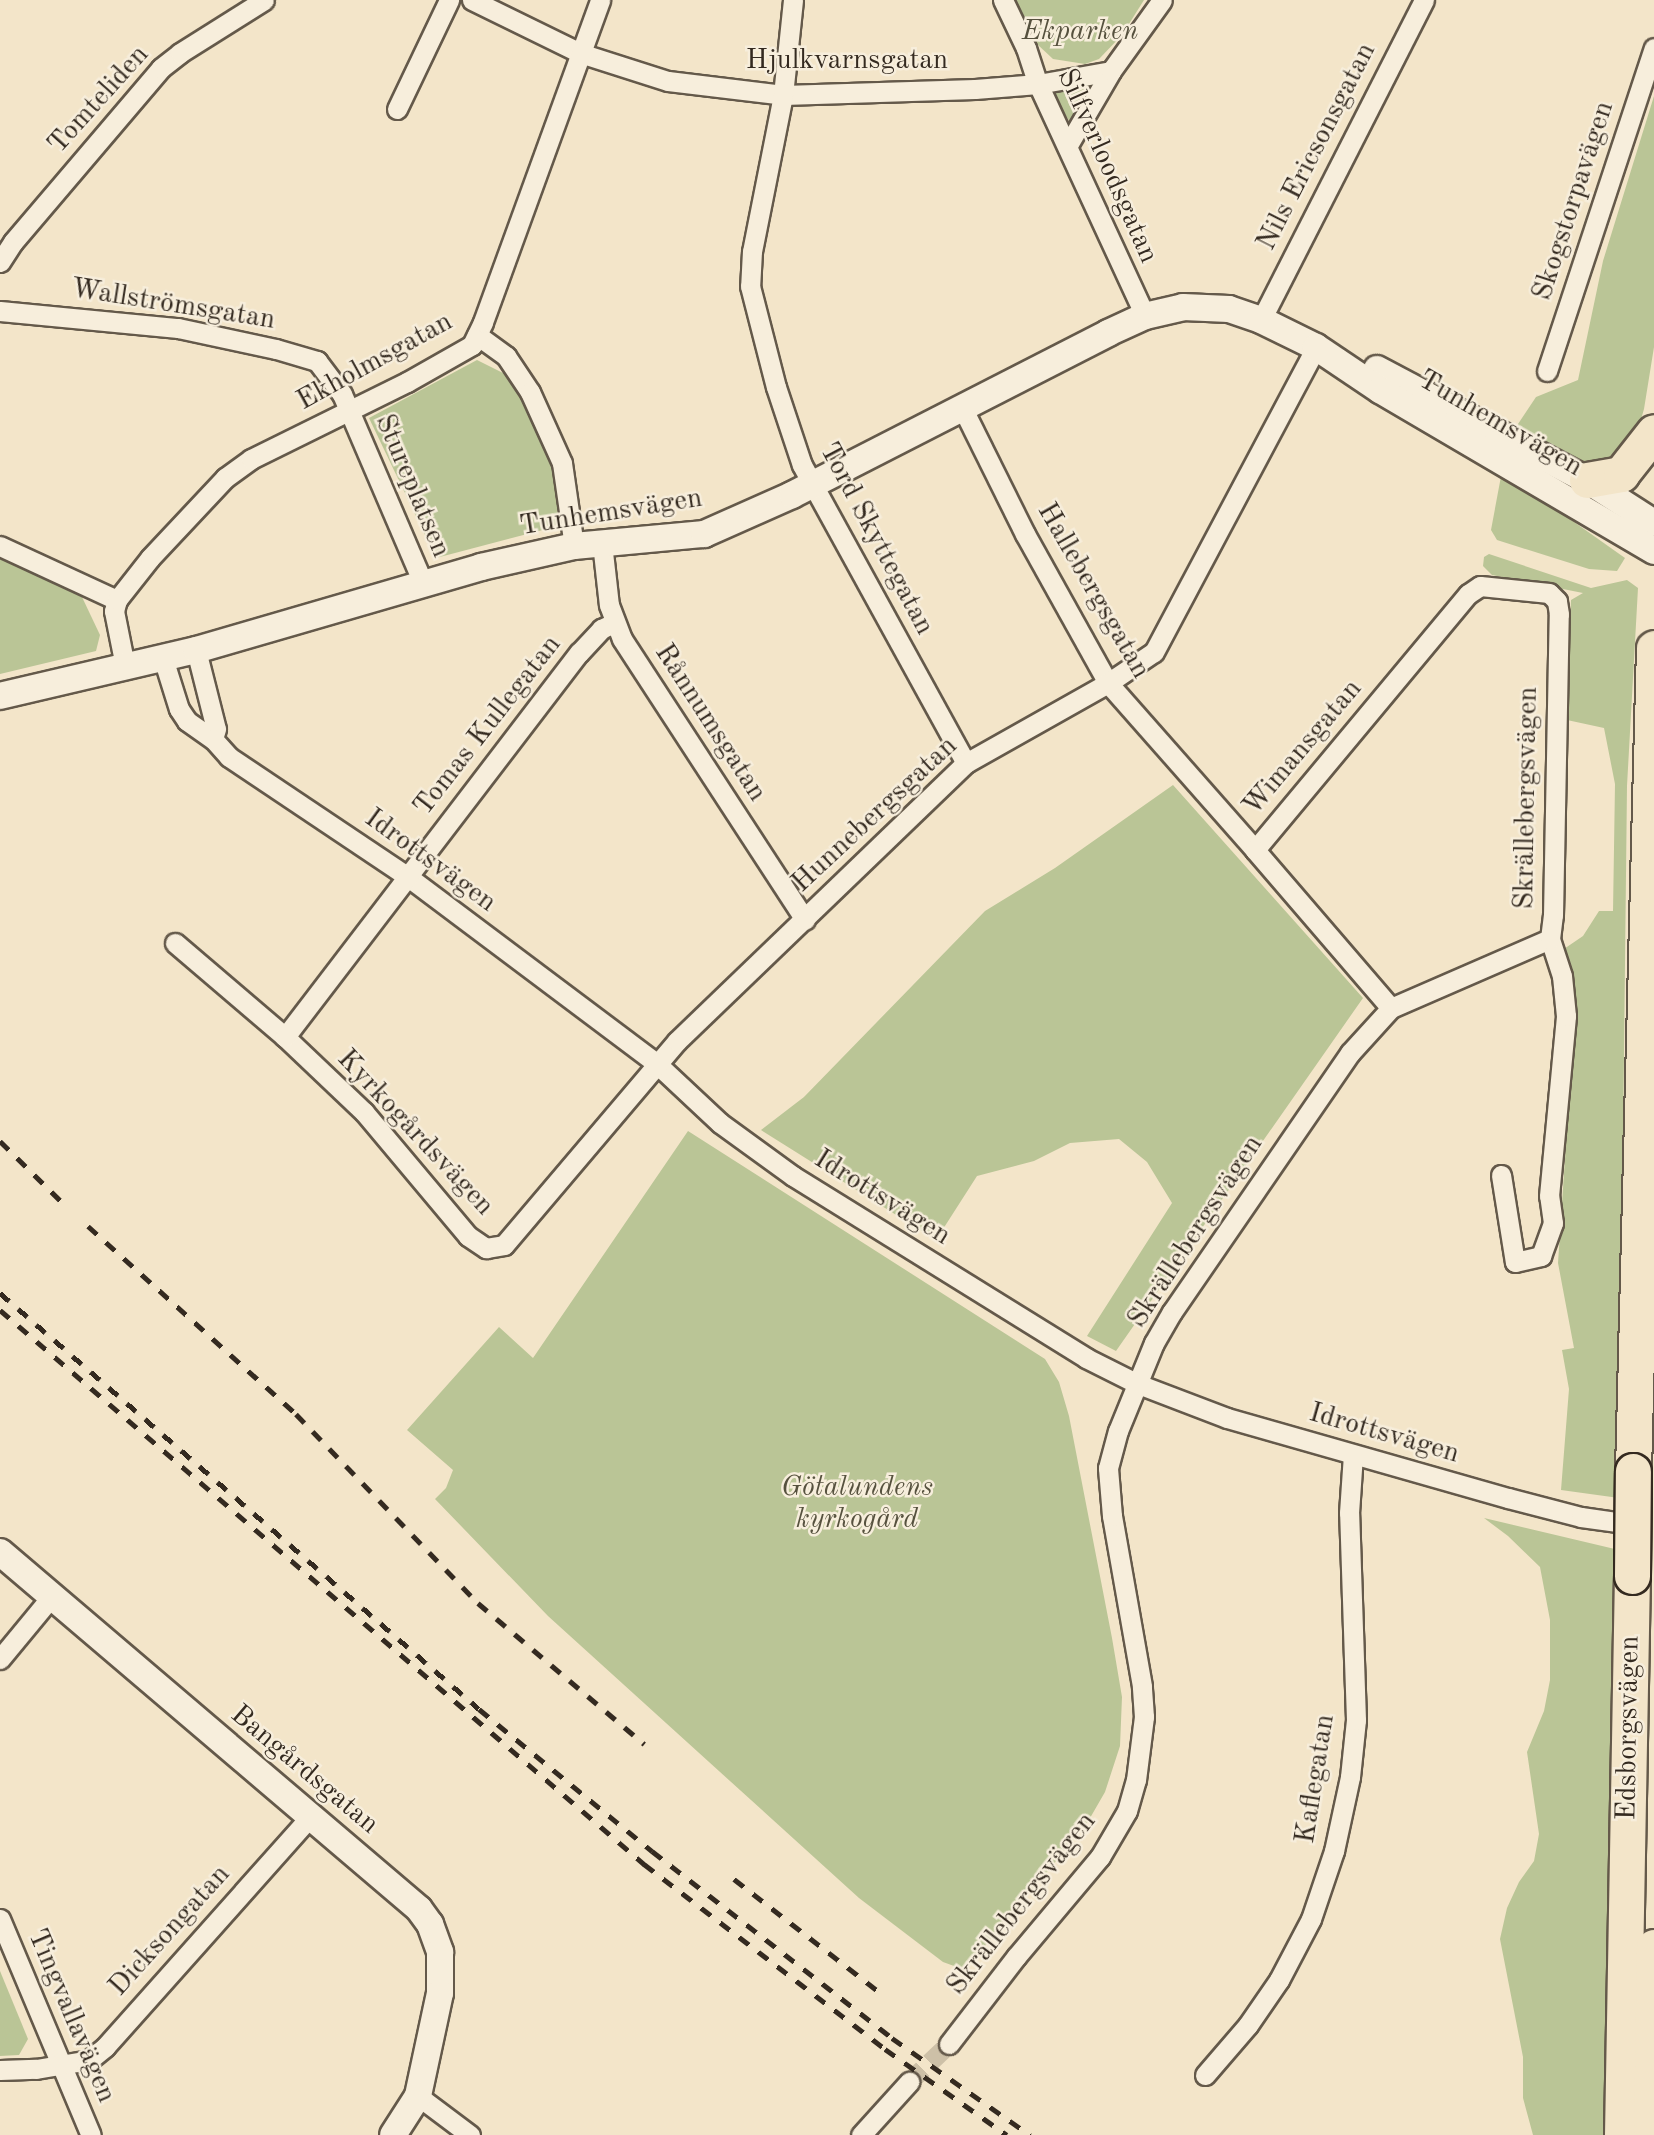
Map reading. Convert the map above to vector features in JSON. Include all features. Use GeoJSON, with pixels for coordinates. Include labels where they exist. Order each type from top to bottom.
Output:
{"type":"FeatureCollection","features":[{"type":"Feature","properties":{"kind":"highway"},"geometry":{"type":"LineString","coordinates":[[1587,480],[1621,474],[1654,432]]}},
{"type":"Feature","properties":{"kind":"highway","name":"Edsborgsvägen"},"geometry":{"type":"LineString","coordinates":[[1622,2135],[1633,1471],[1654,648]]}},
{"type":"Feature","properties":{"kind":"highway"},"geometry":{"type":"LineString","coordinates":[[1651,2135],[1654,1947]]}},
{"type":"Feature","properties":{"kind":"street","name":"Tomteliden"},"geometry":{"type":"LineString","coordinates":[[0,262],[13,242],[161,68],[264,0]]}},
{"type":"Feature","properties":{"kind":"street"},"geometry":{"type":"LineString","coordinates":[[397,109],[449,0]]}},
{"type":"Feature","properties":{"kind":"street","name":"Hjulkvarnsgatan"},"geometry":{"type":"LineString","coordinates":[[472,0],[580,52],[668,81],[783,95],[1038,84],[1111,71]]}},
{"type":"Feature","properties":{"kind":"street","name":"Ekholmsgatan"},"geometry":{"type":"LineString","coordinates":[[117,600],[150,558],[225,478],[251,459],[350,412],[462,353],[477,335],[600,0]]}},
{"type":"Feature","properties":{"kind":"street","name":"Tord Skyttegatan"},"geometry":{"type":"LineString","coordinates":[[793,0],[783,95],[752,251],[750,286],[776,387],[812,485],[966,763]]}},
{"type":"Feature","properties":{"kind":"street","name":"Silfverloodsgatan"},"geometry":{"type":"LineString","coordinates":[[1003,0],[1026,48],[1038,84],[1145,316]]}},
{"type":"Feature","properties":{"kind":"street"},"geometry":{"type":"LineString","coordinates":[[1068,145],[1111,71],[1162,0]]}},
{"type":"Feature","properties":{"kind":"street","name":"Nils Ericsonsgatan"},"geometry":{"type":"LineString","coordinates":[[1261,320],[1424,0]]}},
{"type":"Feature","properties":{"kind":"street","name":"Skogstorpavägen"},"geometry":{"type":"LineString","coordinates":[[1547,371],[1654,48]]}},
{"type":"Feature","properties":{"kind":"street","name":"Tunhemsvägen"},"geometry":{"type":"LineString","coordinates":[[0,696],[196,650],[423,583],[573,546],[704,534],[812,485],[1145,316],[1167,310],[1208,306],[1229,309],[1261,320],[1316,347],[1368,365],[1587,480],[1654,523]]}},
{"type":"Feature","properties":{"kind":"street","name":"Wallströmsgatan"},"geometry":{"type":"LineString","coordinates":[[0,310],[178,328],[303,355],[317,361],[327,373],[350,412]]}},
{"type":"Feature","properties":{"kind":"street"},"geometry":{"type":"LineString","coordinates":[[477,335],[506,356],[530,393],[562,463],[573,546]]}},
{"type":"Feature","properties":{"kind":"street","name":"Tunhemsvägen"},"geometry":{"type":"LineString","coordinates":[[1316,347],[1370,384],[1654,551]]}},
{"type":"Feature","properties":{"kind":"street","name":"Hunnebergsgatan"},"geometry":{"type":"LineString","coordinates":[[657,1064],[677,1041],[966,763],[1108,683],[1154,652],[1316,347]]}},
{"type":"Feature","properties":{"kind":"street","name":"Hallebergsgatan"},"geometry":{"type":"LineString","coordinates":[[962,407],[1025,534],[1108,683],[1255,850]]}},
{"type":"Feature","properties":{"kind":"street","name":"Stureplatsen"},"geometry":{"type":"LineString","coordinates":[[350,412],[423,583]]}},
{"type":"Feature","properties":{"kind":"street","name":"Rånnumsgatan"},"geometry":{"type":"LineString","coordinates":[[602,543],[603,568],[614,623],[804,920]]}},
{"type":"Feature","properties":{"kind":"street"},"geometry":{"type":"LineString","coordinates":[[0,546],[117,600],[114,611],[125,666]]}},
{"type":"Feature","properties":{"kind":"street","name":"Wimansgatan"},"geometry":{"type":"LineString","coordinates":[[1391,1008],[1255,850],[1468,594],[1480,586],[1508,587],[1549,593],[1557,601]]}},
{"type":"Feature","properties":{"kind":"street","name":"Skrällebergsvägen"},"geometry":{"type":"LineString","coordinates":[[949,2044],[1016,1957],[1100,1857],[1127,1811],[1136,1780],[1144,1717],[1142,1686],[1117,1551],[1108,1468],[1118,1431],[1154,1343],[1172,1312],[1350,1053],[1391,1008],[1550,939],[1553,915],[1559,614],[1557,601]]}},
{"type":"Feature","properties":{"kind":"street","name":"Tomas Kullegatan"},"geometry":{"type":"LineString","coordinates":[[285,1037],[579,653],[601,629],[614,623]]}},
{"type":"Feature","properties":{"kind":"street"},"geometry":{"type":"LineString","coordinates":[[196,650],[216,729],[214,739]]}},
{"type":"Feature","properties":{"kind":"street","name":"Idrottsvägen"},"geometry":{"type":"LineString","coordinates":[[163,658],[179,709],[198,731],[214,739],[229,757],[407,876],[657,1064],[720,1123],[793,1176],[1086,1358],[1138,1384],[1204,1410],[1353,1455],[1581,1517],[1616,1522]]}},
{"type":"Feature","properties":{"kind":"street"},"geometry":{"type":"LineString","coordinates":[[1501,1175],[1515,1262],[1541,1256],[1553,1223],[1549,1196],[1566,1016],[1562,976],[1550,939]]}},
{"type":"Feature","properties":{"kind":"street","name":"Kyrkogårdsvägen"},"geometry":{"type":"LineString","coordinates":[[175,943],[285,1037],[364,1112],[468,1236],[486,1248],[503,1245],[657,1064]]}},
{"type":"Feature","properties":{"kind":"street","name":"Kaflegatan"},"geometry":{"type":"LineString","coordinates":[[1205,2075],[1248,2025],[1279,1980],[1318,1900],[1340,1827],[1350,1777],[1356,1720],[1349,1513],[1353,1455]]}},
{"type":"Feature","properties":{"kind":"street","name":"Bangårdsgatan"},"geometry":{"type":"LineString","coordinates":[[0,1552],[419,1909],[430,1924],[440,1952],[440,1993],[418,2096]]}},
{"type":"Feature","properties":{"kind":"street"},"geometry":{"type":"LineString","coordinates":[[0,1659],[52,1596]]}},
{"type":"Feature","properties":{"kind":"street","name":"Dicksongatan"},"geometry":{"type":"LineString","coordinates":[[0,2070],[36,2069],[61,2062],[89,2060],[105,2047],[310,1817]]}},
{"type":"Feature","properties":{"kind":"street","name":"Tingvallavägen"},"geometry":{"type":"LineString","coordinates":[[0,1919],[91,2135]]}},
{"type":"Feature","properties":{"kind":"street"},"geometry":{"type":"LineString","coordinates":[[862,2135],[909,2082]]}},
{"type":"Feature","properties":{"kind":"street"},"geometry":{"type":"LineString","coordinates":[[393,2135],[418,2096],[470,2135]]}},
{"type":"Feature","properties":{"kind":"green space","name":"Ekparken"},"geometry":{"type":"Polygon","coordinates":[[[1015,0],[1144,0],[1122,35],[1099,59],[1085,64],[1053,59],[1037,44],[1015,0]]]}},
{"type":"Feature","properties":{"kind":"green space"},"geometry":{"type":"Polygon","coordinates":[[[1086,86],[1070,122],[1049,90],[1086,86]]]}},
{"type":"Feature","properties":{"kind":"green space"},"geometry":{"type":"Polygon","coordinates":[[[1654,96],[1654,347],[1644,409],[1638,430],[1608,463],[1584,464],[1518,430],[1518,424],[1536,397],[1578,380],[1603,261],[1654,96]]]}},
{"type":"Feature","properties":{"kind":"green space"},"geometry":{"type":"Polygon","coordinates":[[[477,360],[515,379],[556,472],[558,526],[436,558],[369,418],[477,360]]]}},
{"type":"Feature","properties":{"kind":"green space"},"geometry":{"type":"Polygon","coordinates":[[[1502,471],[1625,558],[1617,571],[1589,569],[1497,540],[1491,530],[1502,471]]]}},
{"type":"Feature","properties":{"kind":"green space"},"geometry":{"type":"Polygon","coordinates":[[[1489,554],[1591,588],[1627,580],[1638,588],[1627,786],[1619,1498],[1561,1490],[1569,1389],[1562,1350],[1574,1348],[1558,1263],[1573,1039],[1561,951],[1583,936],[1599,911],[1613,911],[1615,784],[1604,728],[1567,720],[1571,600],[1583,593],[1492,575],[1483,566],[1484,557],[1489,554]]]}},
{"type":"Feature","properties":{"kind":"green space"},"geometry":{"type":"Polygon","coordinates":[[[0,556],[82,597],[100,635],[96,651],[0,674],[0,556]]]}},
{"type":"Feature","properties":{"kind":"green space"},"geometry":{"type":"Polygon","coordinates":[[[1173,785],[1363,998],[1116,1351],[1087,1336],[1172,1203],[1147,1162],[1119,1139],[1070,1143],[1034,1161],[977,1176],[936,1240],[761,1130],[804,1097],[985,911],[1055,868],[1173,785]]]}},
{"type":"Feature","properties":{"kind":"green space","name":"Götalundens kyrkogård"},"geometry":{"type":"Polygon","coordinates":[[[688,1131],[1045,1359],[1059,1382],[1069,1416],[1122,1697],[1120,1746],[1105,1792],[1086,1825],[965,1970],[943,1962],[859,1898],[548,1616],[435,1499],[446,1488],[453,1470],[407,1430],[499,1327],[533,1358],[688,1131]]]}},
{"type":"Feature","properties":{"kind":"green space"},"geometry":{"type":"Polygon","coordinates":[[[1484,1518],[1619,1550],[1609,2135],[1533,2135],[1523,2098],[1523,2057],[1500,1939],[1507,1908],[1519,1882],[1534,1861],[1539,1834],[1527,1752],[1544,1711],[1550,1680],[1550,1620],[1540,1567],[1508,1536],[1484,1518]]]}},
{"type":"Feature","properties":{"kind":"green space"},"geometry":{"type":"Polygon","coordinates":[[[0,1971],[28,2039],[19,2055],[0,2056],[0,1971]]]}},
{"type":"Feature","properties":{"kind":"tunnel"},"geometry":{"type":"LineString","coordinates":[[909,2082],[949,2044]]}},
{"type":"Feature","properties":{"kind":"railway"},"geometry":{"type":"LineString","coordinates":[[0,1141],[65,1205]]}},
{"type":"Feature","properties":{"kind":"railway"},"geometry":{"type":"LineString","coordinates":[[88,1226],[296,1414],[478,1603],[644,1744]]}},
{"type":"Feature","properties":{"kind":"railway"},"geometry":{"type":"LineString","coordinates":[[0,1293],[479,1709],[652,1851],[892,2038],[1030,2135]]}},
{"type":"Feature","properties":{"kind":"railway"},"geometry":{"type":"LineString","coordinates":[[0,1310],[644,1864],[885,2049],[1007,2135]]}},
{"type":"Feature","properties":{"kind":"railway"},"geometry":{"type":"LineString","coordinates":[[734,1879],[878,1991]]}}]}
